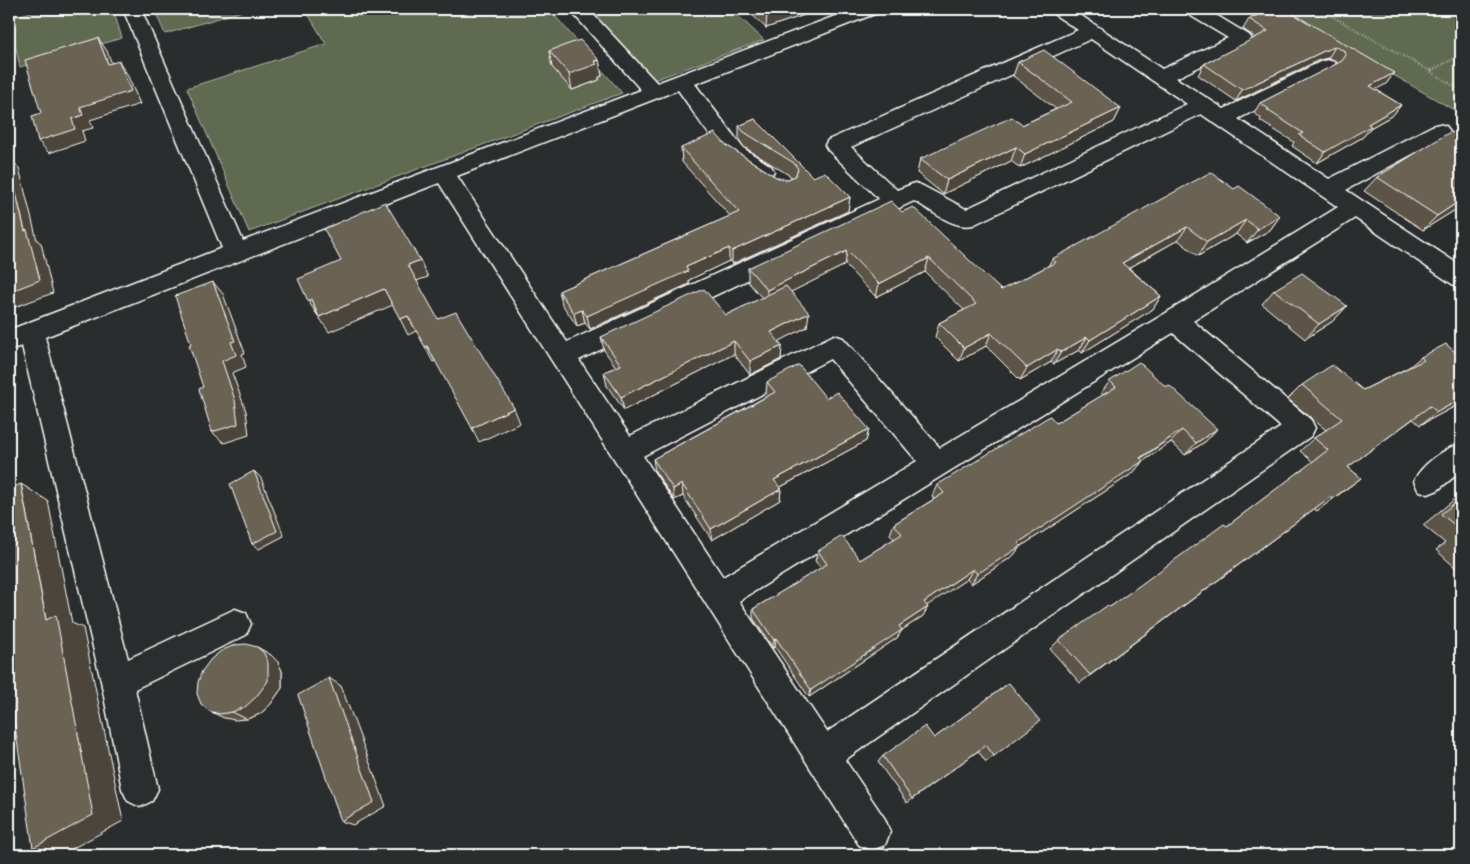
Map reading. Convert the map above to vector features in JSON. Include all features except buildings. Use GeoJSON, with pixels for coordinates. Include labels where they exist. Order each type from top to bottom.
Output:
{"type":"FeatureCollection","features":[{"type":"Feature","properties":{"kind":"street"},"geometry":{"type":"LineString","coordinates":[[132,9],[236,253]]}},
{"type":"Feature","properties":{"kind":"street"},"geometry":{"type":"LineString","coordinates":[[578,9],[655,93]]}},
{"type":"Feature","properties":{"kind":"street"},"geometry":{"type":"LineString","coordinates":[[140,789],[117,682],[20,336],[870,9]]}},
{"type":"Feature","properties":{"kind":"street"},"geometry":{"type":"LineString","coordinates":[[1059,9],[1461,278]]}},
{"type":"Feature","properties":{"kind":"street"},"geometry":{"type":"LineString","coordinates":[[1161,77],[1242,39],[1193,9]]}},
{"type":"Feature","properties":{"kind":"street"},"geometry":{"type":"LineString","coordinates":[[894,200],[836,145],[1092,31]]}},
{"type":"Feature","properties":{"kind":"street"},"geometry":{"type":"LineString","coordinates":[[1223,118],[1327,66]]}},
{"type":"Feature","properties":{"kind":"street"},"geometry":{"type":"LineString","coordinates":[[683,82],[735,153],[776,179]]}},
{"type":"Feature","properties":{"kind":"street"},"geometry":{"type":"LineString","coordinates":[[562,356],[914,191],[966,219],[1202,104]]}},
{"type":"Feature","properties":{"kind":"street"},"geometry":{"type":"LineString","coordinates":[[1329,190],[1439,131]]}},
{"type":"Feature","properties":{"kind":"street"},"geometry":{"type":"LineString","coordinates":[[444,174],[872,832]]}},
{"type":"Feature","properties":{"kind":"street"},"geometry":{"type":"LineString","coordinates":[[719,596],[1175,320],[1355,207]]}},
{"type":"Feature","properties":{"kind":"street"},"geometry":{"type":"LineString","coordinates":[[822,756],[1302,428],[1175,320]]}},
{"type":"Feature","properties":{"kind":"street"},"geometry":{"type":"LineString","coordinates":[[625,452],[834,345],[937,464]]}},
{"type":"Feature","properties":{"kind":"street"},"geometry":{"type":"LineString","coordinates":[[1428,481],[1461,456]]}},
{"type":"Feature","properties":{"kind":"street"},"geometry":{"type":"LineString","coordinates":[[117,682],[235,624]]}},
{"type":"Feature","properties":{"kind":"path"},"geometry":{"type":"LineString","coordinates":[[1319,9],[1461,90]]}},
{"type":"Feature","properties":{"kind":"path"},"geometry":{"type":"LineString","coordinates":[[1430,71],[1461,55]]}},
{"type":"Feature","properties":{"kind":"green space"},"geometry":{"type":"Polygon","coordinates":[[[43,9],[113,9],[122,38],[20,67],[9,18],[43,9]]]}},
{"type":"Feature","properties":{"kind":"green space"},"geometry":{"type":"Polygon","coordinates":[[[154,9],[249,9],[165,34],[154,9]]]}},
{"type":"Feature","properties":{"kind":"green space"},"geometry":{"type":"Polygon","coordinates":[[[305,9],[549,9],[622,93],[249,232],[187,88],[326,44],[305,9]]]}},
{"type":"Feature","properties":{"kind":"green space"},"geometry":{"type":"Polygon","coordinates":[[[586,9],[731,9],[764,40],[651,81],[586,9]]]}},
{"type":"Feature","properties":{"kind":"green space"},"geometry":{"type":"Polygon","coordinates":[[[1279,9],[1461,9],[1461,114],[1279,9]]]}}]}
